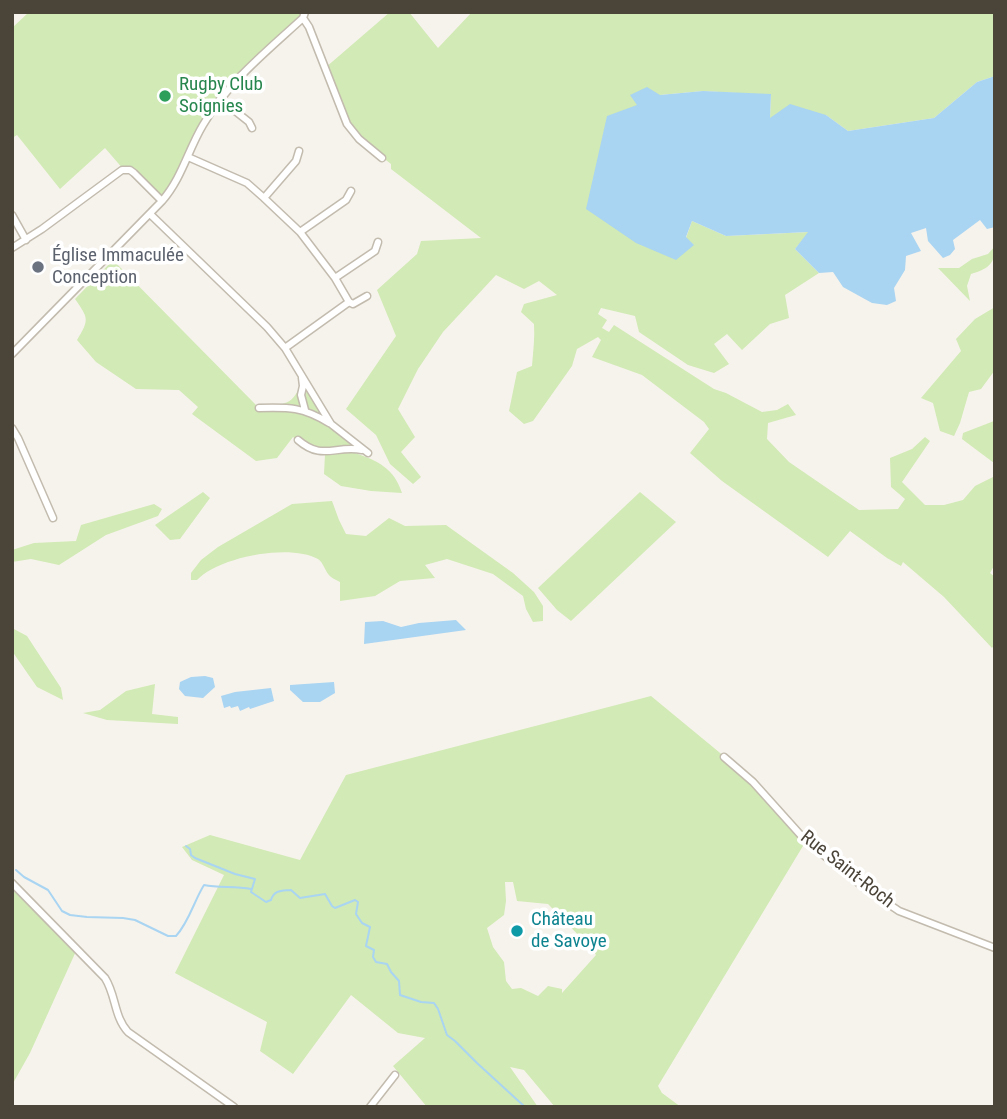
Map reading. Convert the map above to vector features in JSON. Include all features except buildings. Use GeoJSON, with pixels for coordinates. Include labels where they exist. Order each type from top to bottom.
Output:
{"type":"FeatureCollection","features":[{"type":"Feature","properties":{"kind":"street"},"geometry":{"type":"LineString","coordinates":[[12,354],[162,201],[173,186],[202,126],[220,99],[304,15],[347,124],[359,139],[382,158]]}},
{"type":"Feature","properties":{"kind":"street"},"geometry":{"type":"LineString","coordinates":[[220,99],[249,121],[252,128]]}},
{"type":"Feature","properties":{"kind":"street"},"geometry":{"type":"LineString","coordinates":[[264,198],[296,161],[299,151]]}},
{"type":"Feature","properties":{"kind":"street"},"geometry":{"type":"LineString","coordinates":[[188,157],[247,183],[264,198],[300,232],[335,278],[349,302],[353,304],[367,296]]}},
{"type":"Feature","properties":{"kind":"street"},"geometry":{"type":"LineString","coordinates":[[12,237],[15,247],[122,170],[134,173],[162,201]]}},
{"type":"Feature","properties":{"kind":"street"},"geometry":{"type":"LineString","coordinates":[[300,232],[346,200],[351,191]]}},
{"type":"Feature","properties":{"kind":"street"},"geometry":{"type":"LineString","coordinates":[[150,214],[267,327],[285,348],[331,424]]}},
{"type":"Feature","properties":{"kind":"street"},"geometry":{"type":"LineString","coordinates":[[12,215],[26,240]]}},
{"type":"Feature","properties":{"kind":"street"},"geometry":{"type":"LineString","coordinates":[[335,278],[375,251],[378,242]]}},
{"type":"Feature","properties":{"kind":"street"},"geometry":{"type":"LineString","coordinates":[[285,348],[349,302]]}},
{"type":"Feature","properties":{"kind":"street"},"geometry":{"type":"LineString","coordinates":[[301,373],[301,395],[305,410]]}},
{"type":"Feature","properties":{"kind":"street"},"geometry":{"type":"LineString","coordinates":[[287,407],[301,395]]}},
{"type":"Feature","properties":{"kind":"street"},"geometry":{"type":"LineString","coordinates":[[259,408],[287,407],[305,410],[331,424],[368,453],[346,449],[321,452],[310,449],[298,440]]}},
{"type":"Feature","properties":{"kind":"street"},"geometry":{"type":"LineString","coordinates":[[12,428],[53,518]]}},
{"type":"Feature","properties":{"kind":"street"},"geometry":{"type":"LineString","coordinates":[[346,449],[351,440]]}},
{"type":"Feature","properties":{"kind":"street","name":"Rue Saint-Roch"},"geometry":{"type":"LineString","coordinates":[[724,757],[754,782],[806,841],[862,886],[900,911],[995,948]]}},
{"type":"Feature","properties":{"kind":"street"},"geometry":{"type":"LineString","coordinates":[[12,883],[107,981],[119,1020],[128,1032],[234,1107]]}},
{"type":"Feature","properties":{"kind":"street"},"geometry":{"type":"LineString","coordinates":[[370,1107],[394,1075]]}},
{"type":"Feature","properties":{"kind":"green space"},"geometry":{"type":"Polygon","coordinates":[[[29,12],[305,12],[220,99],[162,201],[134,173],[124,170],[105,148],[60,189],[17,135],[12,138],[12,28],[29,12]]]}},
{"type":"Feature","properties":{"kind":"green space"},"geometry":{"type":"Polygon","coordinates":[[[390,12],[409,12],[438,48],[472,12],[995,12],[995,76],[977,82],[934,118],[848,131],[826,115],[770,118],[771,95],[703,91],[660,95],[638,105],[686,238],[692,221],[726,236],[809,232],[795,249],[819,273],[785,295],[789,318],[770,324],[742,350],[727,334],[714,344],[729,364],[714,373],[688,365],[639,332],[635,316],[601,308],[598,314],[607,320],[602,328],[609,332],[614,325],[714,389],[762,412],[777,410],[788,404],[796,415],[768,423],[767,439],[789,462],[859,510],[898,509],[905,499],[891,487],[890,458],[912,449],[925,437],[930,441],[902,482],[925,505],[944,505],[963,500],[975,486],[995,476],[995,564],[990,573],[995,577],[995,644],[992,648],[944,597],[903,562],[901,566],[887,558],[850,531],[828,557],[722,481],[690,453],[709,429],[704,422],[642,375],[592,357],[601,340],[598,337],[577,349],[572,366],[533,421],[524,424],[509,411],[517,372],[532,366],[534,324],[521,312],[524,304],[557,295],[539,281],[524,289],[496,275],[443,332],[418,369],[398,409],[415,437],[401,452],[421,477],[413,484],[390,464],[376,435],[346,409],[396,336],[377,290],[417,254],[421,241],[481,238],[391,169],[391,164],[359,139],[352,131],[325,68],[390,12]]]}},
{"type":"Feature","properties":{"kind":"green space"},"geometry":{"type":"Polygon","coordinates":[[[995,246],[992,262],[971,274],[967,286],[970,301],[938,268],[959,268],[972,259],[988,254],[995,246]]]}},
{"type":"Feature","properties":{"kind":"green space"},"geometry":{"type":"Polygon","coordinates":[[[113,260],[256,405],[287,402],[296,394],[304,377],[334,423],[364,449],[355,453],[390,471],[402,493],[341,486],[324,474],[325,454],[306,447],[293,437],[277,458],[256,461],[192,414],[198,407],[179,390],[136,389],[96,362],[77,340],[86,319],[75,299],[113,260]]]}},
{"type":"Feature","properties":{"kind":"green space"},"geometry":{"type":"Polygon","coordinates":[[[995,307],[995,370],[981,389],[969,392],[954,436],[940,431],[933,403],[921,398],[961,351],[956,339],[975,319],[995,307]]]}},
{"type":"Feature","properties":{"kind":"green space"},"geometry":{"type":"Polygon","coordinates":[[[995,419],[995,466],[962,439],[963,433],[995,419]]]}},
{"type":"Feature","properties":{"kind":"green space"},"geometry":{"type":"Polygon","coordinates":[[[203,492],[210,498],[180,539],[170,540],[155,525],[203,492]]]}},
{"type":"Feature","properties":{"kind":"green space"},"geometry":{"type":"Polygon","coordinates":[[[640,492],[676,522],[571,621],[557,610],[538,588],[640,492]]]}},
{"type":"Feature","properties":{"kind":"green space"},"geometry":{"type":"Polygon","coordinates":[[[332,501],[346,534],[366,536],[389,518],[405,526],[446,525],[513,573],[534,592],[543,606],[543,621],[533,622],[523,596],[493,574],[447,559],[425,565],[435,578],[400,581],[375,596],[340,601],[340,582],[329,575],[318,559],[306,554],[273,553],[237,559],[207,572],[197,580],[191,580],[191,573],[201,560],[218,547],[292,504],[332,501]]]}},
{"type":"Feature","properties":{"kind":"green space"},"geometry":{"type":"Polygon","coordinates":[[[154,504],[162,509],[158,516],[106,535],[59,565],[31,559],[12,562],[12,550],[34,543],[76,541],[81,525],[154,504]]]}},
{"type":"Feature","properties":{"kind":"green space"},"geometry":{"type":"Polygon","coordinates":[[[12,628],[27,636],[61,688],[63,700],[37,687],[12,651],[12,628]]]}},
{"type":"Feature","properties":{"kind":"green space"},"geometry":{"type":"Polygon","coordinates":[[[155,684],[152,714],[178,717],[178,724],[107,720],[83,713],[100,710],[126,691],[155,684]]]}},
{"type":"Feature","properties":{"kind":"green space"},"geometry":{"type":"Polygon","coordinates":[[[651,696],[748,776],[806,841],[658,1086],[662,1093],[681,1107],[555,1107],[524,1070],[510,1067],[538,1107],[427,1107],[393,1066],[425,1038],[398,1033],[351,995],[293,1074],[260,1051],[267,1022],[175,973],[224,875],[192,860],[182,847],[210,835],[300,860],[346,775],[651,696]],[[505,882],[504,915],[487,928],[493,947],[504,962],[506,981],[512,989],[521,988],[538,996],[548,986],[562,989],[562,993],[596,955],[548,904],[517,901],[513,882],[505,882]]]}},
{"type":"Feature","properties":{"kind":"green space"},"geometry":{"type":"Polygon","coordinates":[[[12,883],[77,949],[30,1053],[12,1085],[12,883]]]}},
{"type":"Feature","properties":{"kind":"water"},"geometry":{"type":"Polygon","coordinates":[[[995,76],[995,227],[987,229],[980,220],[953,240],[955,249],[943,258],[928,241],[926,228],[911,233],[921,251],[906,256],[905,270],[894,288],[896,301],[887,305],[872,303],[843,287],[833,272],[819,273],[795,249],[808,232],[726,236],[692,221],[686,237],[694,245],[676,260],[636,243],[586,209],[607,116],[637,105],[630,95],[647,87],[660,95],[703,91],[771,94],[770,118],[790,104],[826,115],[848,131],[934,118],[977,82],[995,76]]]}},
{"type":"Feature","properties":{"kind":"water"},"geometry":{"type":"Polygon","coordinates":[[[456,620],[466,630],[364,644],[365,622],[383,621],[401,627],[456,620]]]}},
{"type":"Feature","properties":{"kind":"water"},"geometry":{"type":"Polygon","coordinates":[[[191,677],[213,678],[215,687],[203,698],[185,696],[179,689],[180,682],[191,677]]]}},
{"type":"Feature","properties":{"kind":"water"},"geometry":{"type":"Polygon","coordinates":[[[334,682],[335,693],[320,702],[303,702],[290,690],[290,685],[334,682]]]}},
{"type":"Feature","properties":{"kind":"water"},"geometry":{"type":"Polygon","coordinates":[[[271,688],[274,701],[240,711],[238,706],[224,708],[221,696],[271,688]]]}},
{"type":"Feature","properties":{"kind":"waterway"},"geometry":{"type":"LineString","coordinates":[[186,846],[195,858],[255,879],[251,892],[266,902],[276,893],[291,890],[300,898],[325,894],[335,908],[355,900],[358,902],[356,914],[362,923],[370,927],[366,946],[374,950],[373,957],[376,962],[387,964],[399,981],[400,995],[434,1003],[447,1035],[525,1107]]}},
{"type":"Feature","properties":{"kind":"waterway"},"geometry":{"type":"LineString","coordinates":[[16,870],[48,890],[62,911],[70,915],[135,920],[168,936],[176,936],[181,930],[204,885],[251,889]]}},
{"type":"Feature","properties":{"kind":"place","name":"Rugby Club Soignies"},"geometry":{"type":"Point","coordinates":[165,96]}},
{"type":"Feature","properties":{"kind":"place","name":"Église Immaculée Conception"},"geometry":{"type":"Point","coordinates":[38,267]}},
{"type":"Feature","properties":{"kind":"place","name":"Château de Savoye"},"geometry":{"type":"Point","coordinates":[517,931]}}]}
